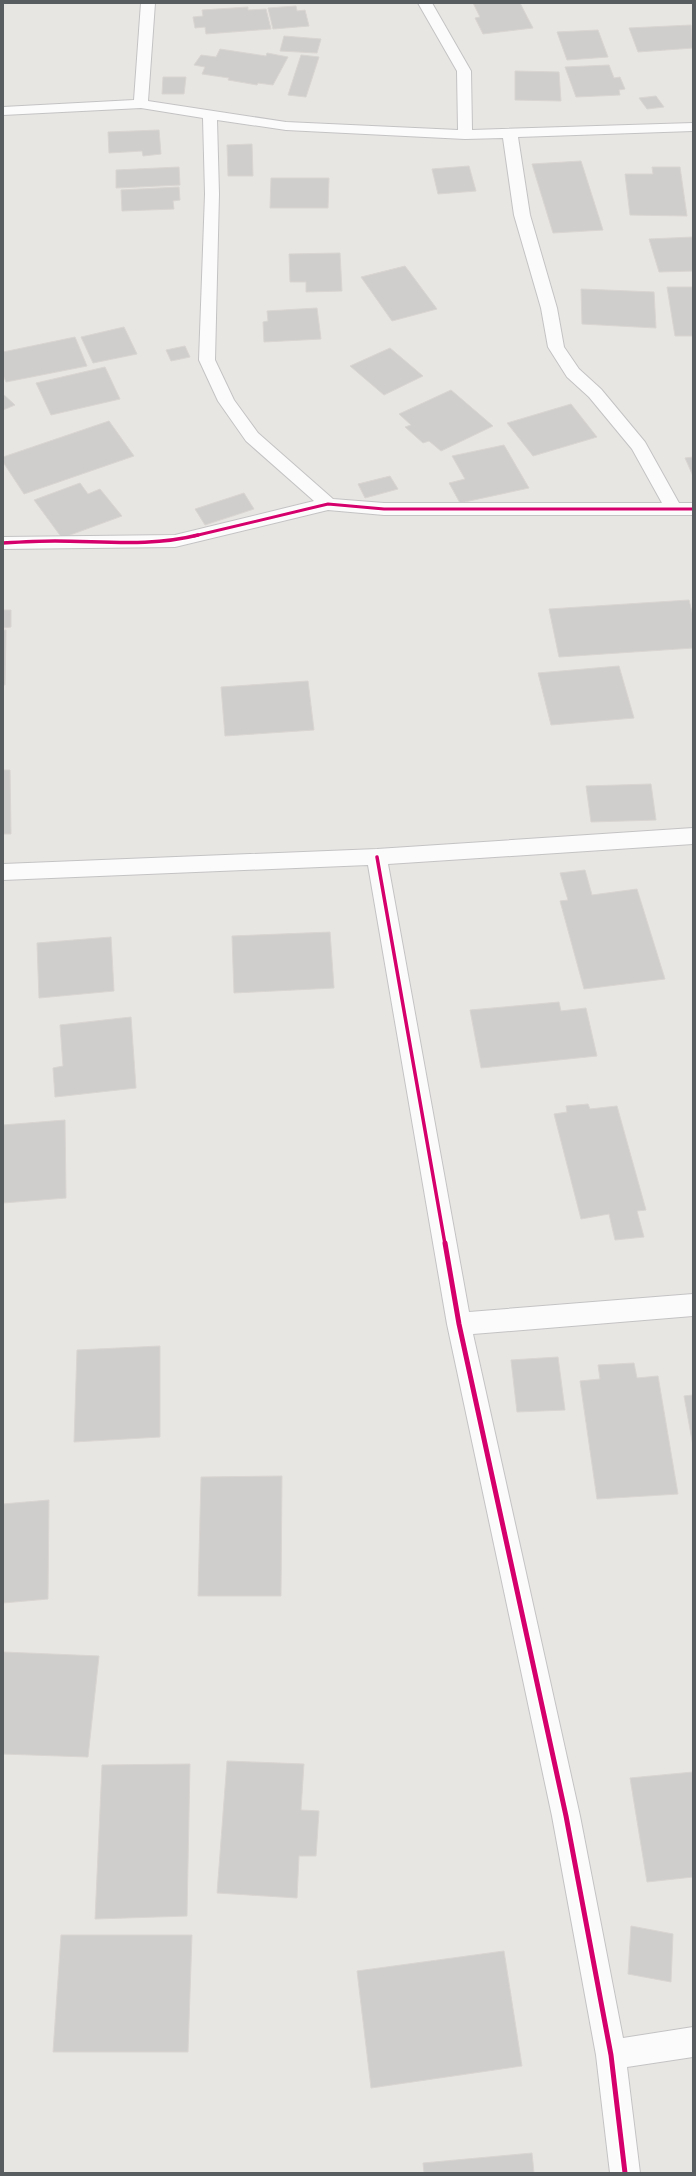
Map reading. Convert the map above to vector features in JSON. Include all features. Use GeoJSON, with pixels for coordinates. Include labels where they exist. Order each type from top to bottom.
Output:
{"type":"FeatureCollection","features":[{"type":"Feature","properties":{"kind":"street"},"geometry":{"type":"LineString","coordinates":[[141,104],[148,3]]}},
{"type":"Feature","properties":{"kind":"street"},"geometry":{"type":"LineString","coordinates":[[425,3],[464,71],[465,135]]}},
{"type":"Feature","properties":{"kind":"street"},"geometry":{"type":"LineString","coordinates":[[3,111],[141,104],[210,113],[286,126],[465,135],[693,127]]}},
{"type":"Feature","properties":{"kind":"street"},"geometry":{"type":"LineString","coordinates":[[210,113],[212,194],[207,360],[226,401],[252,437],[328,504]]}},
{"type":"Feature","properties":{"kind":"street"},"geometry":{"type":"LineString","coordinates":[[510,134],[522,215],[549,308],[556,347],[573,373],[595,393],[639,446],[674,510]]}},
{"type":"Feature","properties":{"kind":"street"},"geometry":{"type":"LineString","coordinates":[[3,543],[55,541],[128,543],[175,540],[328,504],[384,509],[693,509]]}},
{"type":"Feature","properties":{"kind":"street"},"geometry":{"type":"LineString","coordinates":[[3,872],[377,857],[693,836]]}},
{"type":"Feature","properties":{"kind":"street"},"geometry":{"type":"LineString","coordinates":[[377,857],[459,1324],[566,1816],[610,2055],[625,2173]]}},
{"type":"Feature","properties":{"kind":"street"},"geometry":{"type":"LineString","coordinates":[[459,1324],[693,1305]]}},
{"type":"Feature","properties":{"kind":"street"},"geometry":{"type":"LineString","coordinates":[[610,2055],[693,2042]]}},
{"type":"Feature","properties":{"kind":"building"},"geometry":{"type":"Polygon","coordinates":[[[473,3],[520,3],[533,28],[483,34],[475,18],[480,17],[473,3]]]}},
{"type":"Feature","properties":{"kind":"building"},"geometry":{"type":"Polygon","coordinates":[[[296,6],[297,11],[305,10],[309,26],[273,29],[268,8],[296,6]]]}},
{"type":"Feature","properties":{"kind":"building"},"geometry":{"type":"Polygon","coordinates":[[[248,7],[248,10],[266,9],[271,29],[206,34],[205,27],[195,28],[193,17],[203,16],[202,10],[248,7]]]}},
{"type":"Feature","properties":{"kind":"building"},"geometry":{"type":"Polygon","coordinates":[[[691,25],[693,48],[638,52],[629,28],[691,25]]]}},
{"type":"Feature","properties":{"kind":"building"},"geometry":{"type":"Polygon","coordinates":[[[598,30],[608,57],[567,60],[557,32],[598,30]]]}},
{"type":"Feature","properties":{"kind":"building"},"geometry":{"type":"Polygon","coordinates":[[[284,36],[321,39],[317,53],[280,51],[284,36]]]}},
{"type":"Feature","properties":{"kind":"building"},"geometry":{"type":"Polygon","coordinates":[[[220,49],[266,56],[267,53],[288,57],[273,85],[258,83],[257,85],[228,80],[229,78],[202,74],[205,67],[194,65],[201,55],[216,57],[220,49]]]}},
{"type":"Feature","properties":{"kind":"building"},"geometry":{"type":"Polygon","coordinates":[[[301,55],[319,57],[306,97],[288,95],[301,55]]]}},
{"type":"Feature","properties":{"kind":"building"},"geometry":{"type":"Polygon","coordinates":[[[609,65],[614,78],[620,77],[625,89],[619,90],[620,95],[576,97],[565,67],[609,65]]]}},
{"type":"Feature","properties":{"kind":"building"},"geometry":{"type":"Polygon","coordinates":[[[515,71],[559,72],[561,101],[515,100],[515,71]]]}},
{"type":"Feature","properties":{"kind":"building"},"geometry":{"type":"Polygon","coordinates":[[[163,77],[186,77],[184,94],[162,94],[163,77]]]}},
{"type":"Feature","properties":{"kind":"building"},"geometry":{"type":"Polygon","coordinates":[[[656,96],[664,107],[647,109],[639,98],[656,96]]]}},
{"type":"Feature","properties":{"kind":"building"},"geometry":{"type":"Polygon","coordinates":[[[159,130],[161,154],[143,156],[142,151],[109,153],[108,132],[159,130]]]}},
{"type":"Feature","properties":{"kind":"building"},"geometry":{"type":"Polygon","coordinates":[[[252,144],[253,176],[228,176],[227,145],[252,144]]]}},
{"type":"Feature","properties":{"kind":"building"},"geometry":{"type":"Polygon","coordinates":[[[581,161],[603,230],[553,233],[532,164],[581,161]]]}},
{"type":"Feature","properties":{"kind":"building"},"geometry":{"type":"Polygon","coordinates":[[[469,166],[476,191],[438,194],[432,169],[469,166]]]}},
{"type":"Feature","properties":{"kind":"building"},"geometry":{"type":"Polygon","coordinates":[[[179,167],[180,185],[116,188],[116,170],[179,167]]]}},
{"type":"Feature","properties":{"kind":"building"},"geometry":{"type":"Polygon","coordinates":[[[652,167],[680,167],[687,216],[630,215],[625,174],[653,174],[652,167]]]}},
{"type":"Feature","properties":{"kind":"building"},"geometry":{"type":"Polygon","coordinates":[[[271,178],[329,178],[328,208],[270,208],[271,178]]]}},
{"type":"Feature","properties":{"kind":"building"},"geometry":{"type":"Polygon","coordinates":[[[179,187],[180,200],[173,201],[174,209],[122,211],[121,190],[179,187]]]}},
{"type":"Feature","properties":{"kind":"building"},"geometry":{"type":"Polygon","coordinates":[[[693,237],[693,271],[659,272],[649,239],[693,237]]]}},
{"type":"Feature","properties":{"kind":"building"},"geometry":{"type":"Polygon","coordinates":[[[340,253],[342,291],[306,292],[306,282],[290,282],[289,254],[340,253]]]}},
{"type":"Feature","properties":{"kind":"building"},"geometry":{"type":"Polygon","coordinates":[[[405,266],[437,309],[392,321],[361,277],[405,266]]]}},
{"type":"Feature","properties":{"kind":"building"},"geometry":{"type":"Polygon","coordinates":[[[667,287],[693,287],[693,336],[675,336],[667,287]]]}},
{"type":"Feature","properties":{"kind":"building"},"geometry":{"type":"Polygon","coordinates":[[[581,289],[654,292],[656,328],[582,324],[581,289]]]}},
{"type":"Feature","properties":{"kind":"building"},"geometry":{"type":"Polygon","coordinates":[[[317,308],[321,339],[264,342],[263,322],[268,321],[267,311],[317,308]]]}},
{"type":"Feature","properties":{"kind":"building"},"geometry":{"type":"Polygon","coordinates":[[[124,327],[137,354],[93,363],[81,337],[124,327]]]}},
{"type":"Feature","properties":{"kind":"building"},"geometry":{"type":"Polygon","coordinates":[[[75,337],[87,366],[6,382],[3,375],[3,352],[75,337]]]}},
{"type":"Feature","properties":{"kind":"building"},"geometry":{"type":"Polygon","coordinates":[[[185,346],[190,357],[171,361],[166,350],[185,346]]]}},
{"type":"Feature","properties":{"kind":"building"},"geometry":{"type":"Polygon","coordinates":[[[390,348],[423,376],[384,395],[350,366],[390,348]]]}},
{"type":"Feature","properties":{"kind":"building"},"geometry":{"type":"Polygon","coordinates":[[[105,367],[120,399],[51,415],[36,383],[105,367]]]}},
{"type":"Feature","properties":{"kind":"building"},"geometry":{"type":"Polygon","coordinates":[[[451,390],[493,426],[441,451],[429,441],[423,443],[405,427],[411,425],[399,414],[451,390]]]}},
{"type":"Feature","properties":{"kind":"building"},"geometry":{"type":"Polygon","coordinates":[[[3,394],[15,405],[3,410],[3,394]]]}},
{"type":"Feature","properties":{"kind":"building"},"geometry":{"type":"Polygon","coordinates":[[[571,404],[597,437],[533,456],[507,423],[571,404]]]}},
{"type":"Feature","properties":{"kind":"building"},"geometry":{"type":"Polygon","coordinates":[[[109,421],[134,456],[24,494],[3,462],[3,457],[109,421]]]}},
{"type":"Feature","properties":{"kind":"building"},"geometry":{"type":"Polygon","coordinates":[[[504,445],[529,488],[460,503],[449,483],[465,479],[452,456],[504,445]]]}},
{"type":"Feature","properties":{"kind":"building"},"geometry":{"type":"Polygon","coordinates":[[[693,457],[693,476],[685,458],[693,457]]]}},
{"type":"Feature","properties":{"kind":"building"},"geometry":{"type":"Polygon","coordinates":[[[390,476],[398,489],[365,498],[358,484],[390,476]]]}},
{"type":"Feature","properties":{"kind":"building"},"geometry":{"type":"Polygon","coordinates":[[[80,483],[88,494],[100,489],[122,516],[62,538],[34,500],[80,483]]]}},
{"type":"Feature","properties":{"kind":"building"},"geometry":{"type":"Polygon","coordinates":[[[244,493],[254,509],[205,525],[195,509],[244,493]]]}},
{"type":"Feature","properties":{"kind":"building"},"geometry":{"type":"Polygon","coordinates":[[[689,600],[693,616],[693,648],[559,657],[549,609],[689,600]]]}},
{"type":"Feature","properties":{"kind":"building"},"geometry":{"type":"Polygon","coordinates":[[[3,610],[11,610],[11,627],[3,628],[3,610]]]}},
{"type":"Feature","properties":{"kind":"building"},"geometry":{"type":"Polygon","coordinates":[[[3,630],[6,630],[5,685],[3,685],[3,630]]]}},
{"type":"Feature","properties":{"kind":"building"},"geometry":{"type":"Polygon","coordinates":[[[619,666],[634,718],[551,725],[538,673],[619,666]]]}},
{"type":"Feature","properties":{"kind":"building"},"geometry":{"type":"Polygon","coordinates":[[[308,681],[314,730],[225,736],[221,687],[308,681]]]}},
{"type":"Feature","properties":{"kind":"building"},"geometry":{"type":"Polygon","coordinates":[[[3,770],[10,770],[11,834],[3,834],[3,770]]]}},
{"type":"Feature","properties":{"kind":"building"},"geometry":{"type":"Polygon","coordinates":[[[651,784],[656,820],[591,822],[586,786],[651,784]]]}},
{"type":"Feature","properties":{"kind":"building"},"geometry":{"type":"Polygon","coordinates":[[[585,870],[592,895],[637,889],[665,979],[584,989],[560,901],[568,900],[560,873],[585,870]]]}},
{"type":"Feature","properties":{"kind":"building"},"geometry":{"type":"Polygon","coordinates":[[[330,932],[334,988],[234,993],[232,936],[330,932]]]}},
{"type":"Feature","properties":{"kind":"building"},"geometry":{"type":"Polygon","coordinates":[[[111,937],[114,991],[39,998],[37,943],[111,937]]]}},
{"type":"Feature","properties":{"kind":"building"},"geometry":{"type":"Polygon","coordinates":[[[559,1002],[561,1011],[586,1008],[597,1056],[481,1068],[470,1010],[559,1002]]]}},
{"type":"Feature","properties":{"kind":"building"},"geometry":{"type":"Polygon","coordinates":[[[131,1017],[136,1088],[55,1097],[53,1068],[63,1066],[60,1025],[131,1017]]]}},
{"type":"Feature","properties":{"kind":"building"},"geometry":{"type":"Polygon","coordinates":[[[588,1104],[590,1109],[617,1106],[646,1210],[637,1211],[644,1237],[615,1240],[609,1214],[581,1219],[554,1114],[567,1112],[566,1106],[588,1104]]]}},
{"type":"Feature","properties":{"kind":"building"},"geometry":{"type":"Polygon","coordinates":[[[65,1120],[66,1198],[3,1203],[3,1125],[65,1120]]]}},
{"type":"Feature","properties":{"kind":"building"},"geometry":{"type":"Polygon","coordinates":[[[160,1346],[160,1437],[74,1442],[77,1350],[160,1346]]]}},
{"type":"Feature","properties":{"kind":"building"},"geometry":{"type":"Polygon","coordinates":[[[558,1357],[565,1410],[517,1412],[511,1360],[558,1357]]]}},
{"type":"Feature","properties":{"kind":"building"},"geometry":{"type":"Polygon","coordinates":[[[634,1363],[637,1378],[658,1376],[678,1494],[597,1499],[580,1381],[600,1379],[598,1365],[634,1363]]]}},
{"type":"Feature","properties":{"kind":"building"},"geometry":{"type":"Polygon","coordinates":[[[693,1395],[693,1446],[684,1396],[693,1395]]]}},
{"type":"Feature","properties":{"kind":"building"},"geometry":{"type":"Polygon","coordinates":[[[282,1476],[281,1596],[198,1596],[201,1477],[282,1476]]]}},
{"type":"Feature","properties":{"kind":"building"},"geometry":{"type":"Polygon","coordinates":[[[49,1500],[48,1599],[3,1603],[3,1504],[49,1500]]]}},
{"type":"Feature","properties":{"kind":"building"},"geometry":{"type":"Polygon","coordinates":[[[3,1652],[99,1656],[88,1757],[3,1754],[3,1652]]]}},
{"type":"Feature","properties":{"kind":"building"},"geometry":{"type":"Polygon","coordinates":[[[227,1761],[304,1764],[301,1810],[319,1811],[316,1856],[299,1856],[297,1898],[217,1893],[227,1761]]]}},
{"type":"Feature","properties":{"kind":"building"},"geometry":{"type":"Polygon","coordinates":[[[190,1764],[187,1916],[95,1919],[102,1765],[190,1764]]]}},
{"type":"Feature","properties":{"kind":"building"},"geometry":{"type":"Polygon","coordinates":[[[693,1772],[693,1877],[647,1882],[630,1778],[693,1772]]]}},
{"type":"Feature","properties":{"kind":"building"},"geometry":{"type":"Polygon","coordinates":[[[631,1926],[673,1934],[671,1982],[628,1974],[631,1926]]]}},
{"type":"Feature","properties":{"kind":"building"},"geometry":{"type":"Polygon","coordinates":[[[61,1935],[192,1935],[188,2052],[53,2052],[61,1935]]]}},
{"type":"Feature","properties":{"kind":"building"},"geometry":{"type":"Polygon","coordinates":[[[504,1951],[522,2066],[371,2088],[357,1971],[504,1951]]]}},
{"type":"Feature","properties":{"kind":"building"},"geometry":{"type":"Polygon","coordinates":[[[532,2153],[534,2173],[424,2173],[423,2163],[532,2153]]]}},
{"type":"Feature","properties":{"kind":"cycle path"},"geometry":{"type":"LineString","coordinates":[[3,543],[55,541],[128,543],[175,541],[328,504],[384,509],[693,509]]}},
{"type":"Feature","properties":{"kind":"cycle path"},"geometry":{"type":"LineString","coordinates":[[377,857],[459,1324],[566,1816],[611,2055],[625,2173]]}}]}
